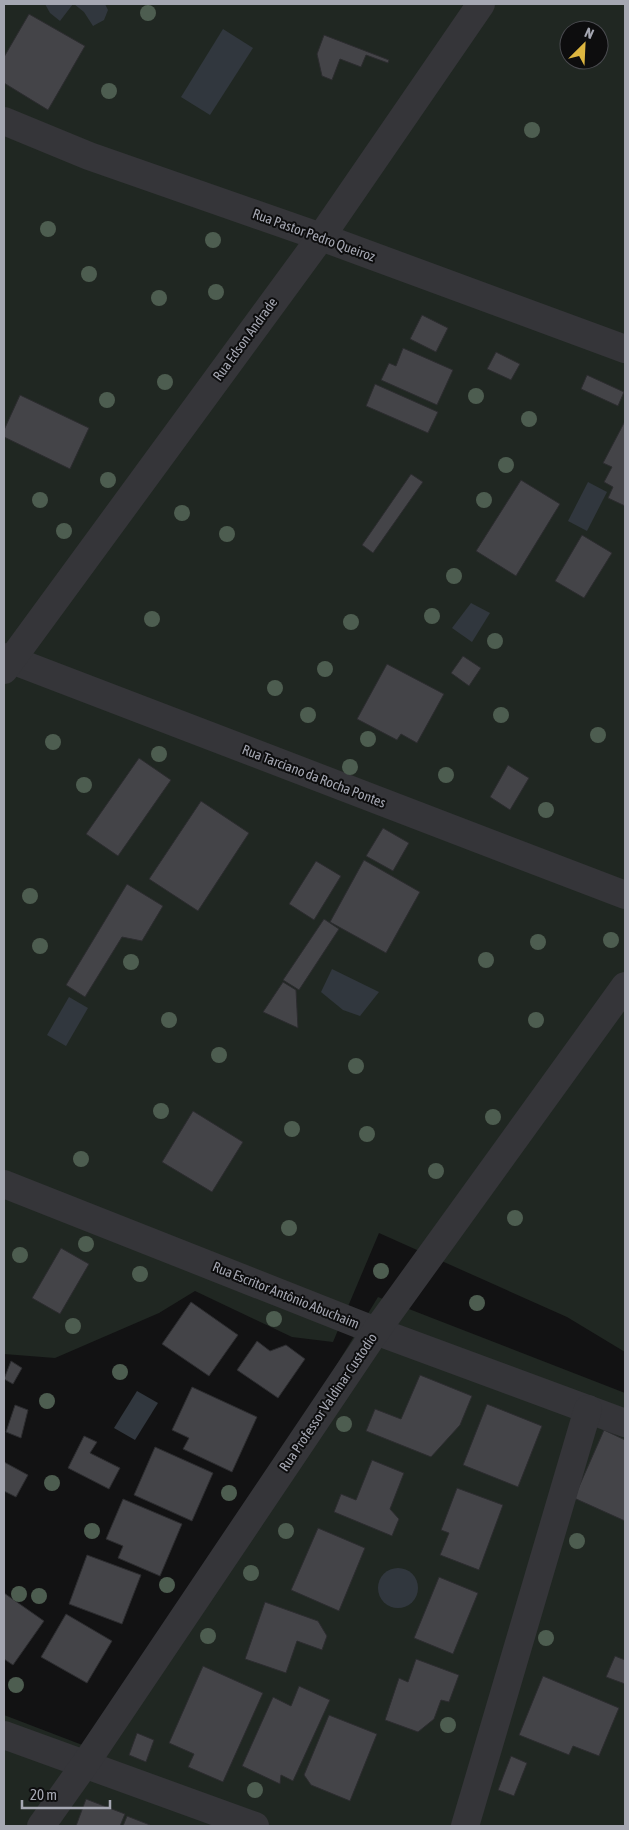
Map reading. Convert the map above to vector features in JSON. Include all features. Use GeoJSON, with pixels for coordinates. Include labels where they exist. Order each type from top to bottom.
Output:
{"type":"FeatureCollection","features":[{"type":"Feature","properties":{"kind":"street","name":"Rua Edson Andrade"},"geometry":{"type":"LineString","coordinates":[[6,662],[321,237],[481,4]]}},
{"type":"Feature","properties":{"kind":"street","name":"Rua Pastor Pedro Queiroz"},"geometry":{"type":"LineString","coordinates":[[4,121],[89,156],[321,237],[625,349]]}},
{"type":"Feature","properties":{"kind":"street","name":"Rua Tarciano da Rocha Pontes"},"geometry":{"type":"LineString","coordinates":[[6,662],[625,894]]}},
{"type":"Feature","properties":{"kind":"street","name":"Rua Professor Valdinar Custodio"},"geometry":{"type":"LineString","coordinates":[[41,1826],[85,1764],[376,1331],[625,986]]}},
{"type":"Feature","properties":{"kind":"street","name":"Rua Escritor Antônio Abuchaim"},"geometry":{"type":"LineString","coordinates":[[4,1184],[376,1331],[625,1423]]}},
{"type":"Feature","properties":{"kind":"street"},"geometry":{"type":"LineString","coordinates":[[465,1826],[588,1409]]}},
{"type":"Feature","properties":{"kind":"street"},"geometry":{"type":"LineString","coordinates":[[4,1735],[255,1826]]}},
{"type":"Feature","properties":{"kind":"shaded area"},"geometry":{"type":"Polygon","coordinates":[[[4,4],[625,4],[625,1352],[567,1317],[379,1233],[333,1342],[292,1337],[195,1291],[159,1313],[55,1358],[4,1354],[4,4]]]}},
{"type":"Feature","properties":{"kind":"shaded area"},"geometry":{"type":"Polygon","coordinates":[[[45,4],[73,4],[60,21],[50,13],[45,4]]]}},
{"type":"Feature","properties":{"kind":"shaded area"},"geometry":{"type":"Polygon","coordinates":[[[74,4],[105,4],[108,10],[104,20],[93,26],[84,12],[74,4]]]}},
{"type":"Feature","properties":{"kind":"shaded area"},"geometry":{"type":"Polygon","coordinates":[[[223,29],[253,48],[210,115],[181,97],[223,29]]]}},
{"type":"Feature","properties":{"kind":"shaded area"},"geometry":{"type":"Polygon","coordinates":[[[588,482],[607,492],[587,531],[568,521],[588,482]]]}},
{"type":"Feature","properties":{"kind":"shaded area"},"geometry":{"type":"Polygon","coordinates":[[[471,603],[490,613],[472,642],[452,628],[471,603]]]}},
{"type":"Feature","properties":{"kind":"shaded area"},"geometry":{"type":"Polygon","coordinates":[[[332,969],[379,992],[360,1016],[343,1010],[321,992],[332,969]]]}},
{"type":"Feature","properties":{"kind":"shaded area"},"geometry":{"type":"Polygon","coordinates":[[[69,997],[88,1008],[66,1046],[47,1035],[69,997]]]}},
{"type":"Feature","properties":{"kind":"shaded area"},"geometry":{"type":"Polygon","coordinates":[[[378,1297],[625,1393],[625,1826],[4,1826],[4,1715],[85,1746],[317,1397],[378,1297]]]}},
{"type":"Feature","properties":{"kind":"shaded area"},"geometry":{"type":"Polygon","coordinates":[[[137,1391],[158,1403],[135,1440],[114,1428],[137,1391]]]}},
{"type":"Feature","properties":{"kind":"shaded area"},"geometry":{"type":"Polygon","coordinates":[[[398,1568],[412,1574],[418,1588],[412,1602],[398,1608],[384,1602],[378,1588],[384,1574],[398,1568]]]}},
{"type":"Feature","properties":{"kind":"building"},"geometry":{"type":"Polygon","coordinates":[[[29,14],[85,46],[48,110],[4,83],[4,57],[29,14]]]}},
{"type":"Feature","properties":{"kind":"building"},"geometry":{"type":"Polygon","coordinates":[[[324,35],[389,60],[388,63],[366,55],[361,67],[340,59],[332,80],[322,76],[317,54],[324,35]]]}},
{"type":"Feature","properties":{"kind":"building"},"geometry":{"type":"Polygon","coordinates":[[[422,315],[448,328],[436,352],[410,339],[422,315]]]}},
{"type":"Feature","properties":{"kind":"building"},"geometry":{"type":"Polygon","coordinates":[[[403,348],[453,370],[437,405],[381,380],[389,363],[396,366],[403,348]]]}},
{"type":"Feature","properties":{"kind":"building"},"geometry":{"type":"Polygon","coordinates":[[[496,352],[520,364],[511,380],[487,369],[496,352]]]}},
{"type":"Feature","properties":{"kind":"building"},"geometry":{"type":"Polygon","coordinates":[[[587,375],[624,392],[618,406],[581,389],[587,375]]]}},
{"type":"Feature","properties":{"kind":"building"},"geometry":{"type":"Polygon","coordinates":[[[375,384],[438,412],[428,433],[366,406],[375,384]]]}},
{"type":"Feature","properties":{"kind":"building"},"geometry":{"type":"Polygon","coordinates":[[[20,395],[89,428],[70,469],[4,437],[4,430],[20,395]]]}},
{"type":"Feature","properties":{"kind":"building"},"geometry":{"type":"Polygon","coordinates":[[[625,421],[625,506],[608,498],[613,487],[604,482],[612,467],[603,463],[625,421]]]}},
{"type":"Feature","properties":{"kind":"building"},"geometry":{"type":"Polygon","coordinates":[[[411,474],[423,482],[373,553],[362,545],[411,474]]]}},
{"type":"Feature","properties":{"kind":"building"},"geometry":{"type":"Polygon","coordinates":[[[521,480],[560,504],[516,576],[476,551],[521,480]]]}},
{"type":"Feature","properties":{"kind":"building"},"geometry":{"type":"Polygon","coordinates":[[[582,535],[612,553],[584,598],[555,581],[582,535]]]}},
{"type":"Feature","properties":{"kind":"building"},"geometry":{"type":"Polygon","coordinates":[[[463,656],[481,668],[469,686],[451,673],[463,656]]]}},
{"type":"Feature","properties":{"kind":"building"},"geometry":{"type":"Polygon","coordinates":[[[387,664],[444,694],[417,743],[401,734],[397,740],[357,719],[387,664]]]}},
{"type":"Feature","properties":{"kind":"building"},"geometry":{"type":"Polygon","coordinates":[[[139,758],[171,780],[118,856],[86,834],[139,758]]]}},
{"type":"Feature","properties":{"kind":"building"},"geometry":{"type":"Polygon","coordinates":[[[508,765],[529,778],[510,810],[490,797],[508,765]]]}},
{"type":"Feature","properties":{"kind":"building"},"geometry":{"type":"Polygon","coordinates":[[[201,801],[249,833],[198,911],[149,879],[201,801]]]}},
{"type":"Feature","properties":{"kind":"building"},"geometry":{"type":"Polygon","coordinates":[[[383,828],[409,843],[393,871],[366,856],[383,828]]]}},
{"type":"Feature","properties":{"kind":"building"},"geometry":{"type":"Polygon","coordinates":[[[364,860],[420,892],[386,953],[330,922],[364,860]]]}},
{"type":"Feature","properties":{"kind":"building"},"geometry":{"type":"Polygon","coordinates":[[[316,861],[341,876],[314,920],[289,904],[316,861]]]}},
{"type":"Feature","properties":{"kind":"building"},"geometry":{"type":"Polygon","coordinates":[[[127,884],[163,906],[142,941],[122,937],[85,997],[66,985],[127,884]]]}},
{"type":"Feature","properties":{"kind":"building"},"geometry":{"type":"Polygon","coordinates":[[[324,919],[339,929],[299,990],[283,980],[324,919]]]}},
{"type":"Feature","properties":{"kind":"building"},"geometry":{"type":"Polygon","coordinates":[[[283,982],[296,990],[298,1028],[263,1012],[283,982]]]}},
{"type":"Feature","properties":{"kind":"building"},"geometry":{"type":"Polygon","coordinates":[[[193,1111],[243,1142],[212,1192],[162,1162],[193,1111]]]}},
{"type":"Feature","properties":{"kind":"building"},"geometry":{"type":"Polygon","coordinates":[[[61,1248],[89,1264],[60,1314],[32,1298],[61,1248]]]}},
{"type":"Feature","properties":{"kind":"building"},"geometry":{"type":"Polygon","coordinates":[[[191,1302],[238,1335],[209,1376],[162,1344],[191,1302]]]}},
{"type":"Feature","properties":{"kind":"building"},"geometry":{"type":"Polygon","coordinates":[[[257,1341],[270,1351],[286,1345],[305,1359],[278,1398],[237,1370],[257,1341]]]}},
{"type":"Feature","properties":{"kind":"building"},"geometry":{"type":"Polygon","coordinates":[[[11,1361],[22,1368],[13,1384],[4,1379],[11,1361]]]}},
{"type":"Feature","properties":{"kind":"building"},"geometry":{"type":"Polygon","coordinates":[[[420,1375],[472,1396],[460,1425],[431,1457],[366,1431],[375,1409],[401,1419],[420,1375]]]}},
{"type":"Feature","properties":{"kind":"building"},"geometry":{"type":"Polygon","coordinates":[[[192,1387],[257,1417],[232,1472],[183,1449],[189,1438],[172,1430],[192,1387]]]}},
{"type":"Feature","properties":{"kind":"building"},"geometry":{"type":"Polygon","coordinates":[[[487,1404],[542,1426],[518,1487],[463,1465],[487,1404]]]}},
{"type":"Feature","properties":{"kind":"building"},"geometry":{"type":"Polygon","coordinates":[[[15,1405],[28,1410],[21,1438],[6,1432],[15,1405]]]}},
{"type":"Feature","properties":{"kind":"building"},"geometry":{"type":"Polygon","coordinates":[[[604,1430],[625,1440],[625,1521],[574,1498],[604,1430]]]}},
{"type":"Feature","properties":{"kind":"building"},"geometry":{"type":"Polygon","coordinates":[[[84,1436],[97,1442],[90,1453],[120,1468],[109,1489],[68,1468],[84,1436]]]}},
{"type":"Feature","properties":{"kind":"building"},"geometry":{"type":"Polygon","coordinates":[[[155,1447],[213,1473],[192,1521],[134,1495],[155,1447]]]}},
{"type":"Feature","properties":{"kind":"building"},"geometry":{"type":"Polygon","coordinates":[[[372,1460],[404,1473],[390,1509],[399,1519],[392,1536],[334,1512],[341,1494],[356,1500],[372,1460]]]}},
{"type":"Feature","properties":{"kind":"building"},"geometry":{"type":"Polygon","coordinates":[[[4,1462],[28,1475],[16,1497],[4,1491],[4,1462]]]}},
{"type":"Feature","properties":{"kind":"building"},"geometry":{"type":"Polygon","coordinates":[[[457,1488],[503,1505],[479,1570],[440,1555],[449,1533],[441,1530],[457,1488]]]}},
{"type":"Feature","properties":{"kind":"building"},"geometry":{"type":"Polygon","coordinates":[[[123,1499],[182,1524],[160,1576],[118,1558],[123,1546],[106,1539],[123,1499]]]}},
{"type":"Feature","properties":{"kind":"building"},"geometry":{"type":"Polygon","coordinates":[[[318,1528],[365,1548],[339,1611],[291,1590],[318,1528]]]}},
{"type":"Feature","properties":{"kind":"building"},"geometry":{"type":"Polygon","coordinates":[[[87,1555],[141,1575],[122,1624],[69,1604],[87,1555]]]}},
{"type":"Feature","properties":{"kind":"building"},"geometry":{"type":"Polygon","coordinates":[[[439,1577],[478,1593],[453,1654],[414,1638],[439,1577]]]}},
{"type":"Feature","properties":{"kind":"building"},"geometry":{"type":"Polygon","coordinates":[[[4,1593],[44,1621],[13,1665],[4,1659],[4,1593]]]}},
{"type":"Feature","properties":{"kind":"building"},"geometry":{"type":"Polygon","coordinates":[[[265,1602],[318,1621],[327,1636],[322,1650],[297,1641],[286,1673],[245,1659],[265,1602]]]}},
{"type":"Feature","properties":{"kind":"building"},"geometry":{"type":"Polygon","coordinates":[[[66,1614],[112,1641],[87,1683],[41,1657],[66,1614]]]}},
{"type":"Feature","properties":{"kind":"building"},"geometry":{"type":"Polygon","coordinates":[[[615,1656],[625,1660],[625,1684],[606,1677],[615,1656]]]}},
{"type":"Feature","properties":{"kind":"building"},"geometry":{"type":"Polygon","coordinates":[[[416,1659],[459,1675],[449,1702],[441,1700],[434,1719],[418,1732],[385,1720],[399,1678],[408,1682],[416,1659]]]}},
{"type":"Feature","properties":{"kind":"building"},"geometry":{"type":"Polygon","coordinates":[[[203,1666],[263,1693],[223,1782],[188,1767],[194,1754],[169,1743],[203,1666]]]}},
{"type":"Feature","properties":{"kind":"building"},"geometry":{"type":"Polygon","coordinates":[[[543,1676],[619,1708],[599,1756],[573,1746],[569,1755],[519,1735],[543,1676]]]}},
{"type":"Feature","properties":{"kind":"building"},"geometry":{"type":"Polygon","coordinates":[[[299,1686],[330,1700],[293,1781],[281,1775],[280,1784],[242,1766],[273,1697],[291,1706],[299,1686]]]}},
{"type":"Feature","properties":{"kind":"building"},"geometry":{"type":"Polygon","coordinates":[[[329,1715],[377,1734],[350,1801],[311,1785],[304,1775],[329,1715]]]}},
{"type":"Feature","properties":{"kind":"building"},"geometry":{"type":"Polygon","coordinates":[[[137,1733],[154,1740],[146,1762],[129,1755],[137,1733]]]}},
{"type":"Feature","properties":{"kind":"building"},"geometry":{"type":"Polygon","coordinates":[[[511,1756],[527,1763],[514,1796],[498,1790],[511,1756]]]}},
{"type":"Feature","properties":{"kind":"building"},"geometry":{"type":"Polygon","coordinates":[[[86,1799],[125,1814],[120,1826],[76,1826],[86,1799]]]}},
{"type":"Feature","properties":{"kind":"building"},"geometry":{"type":"Polygon","coordinates":[[[127,1816],[150,1825],[150,1826],[123,1826],[127,1816]]]}}]}
